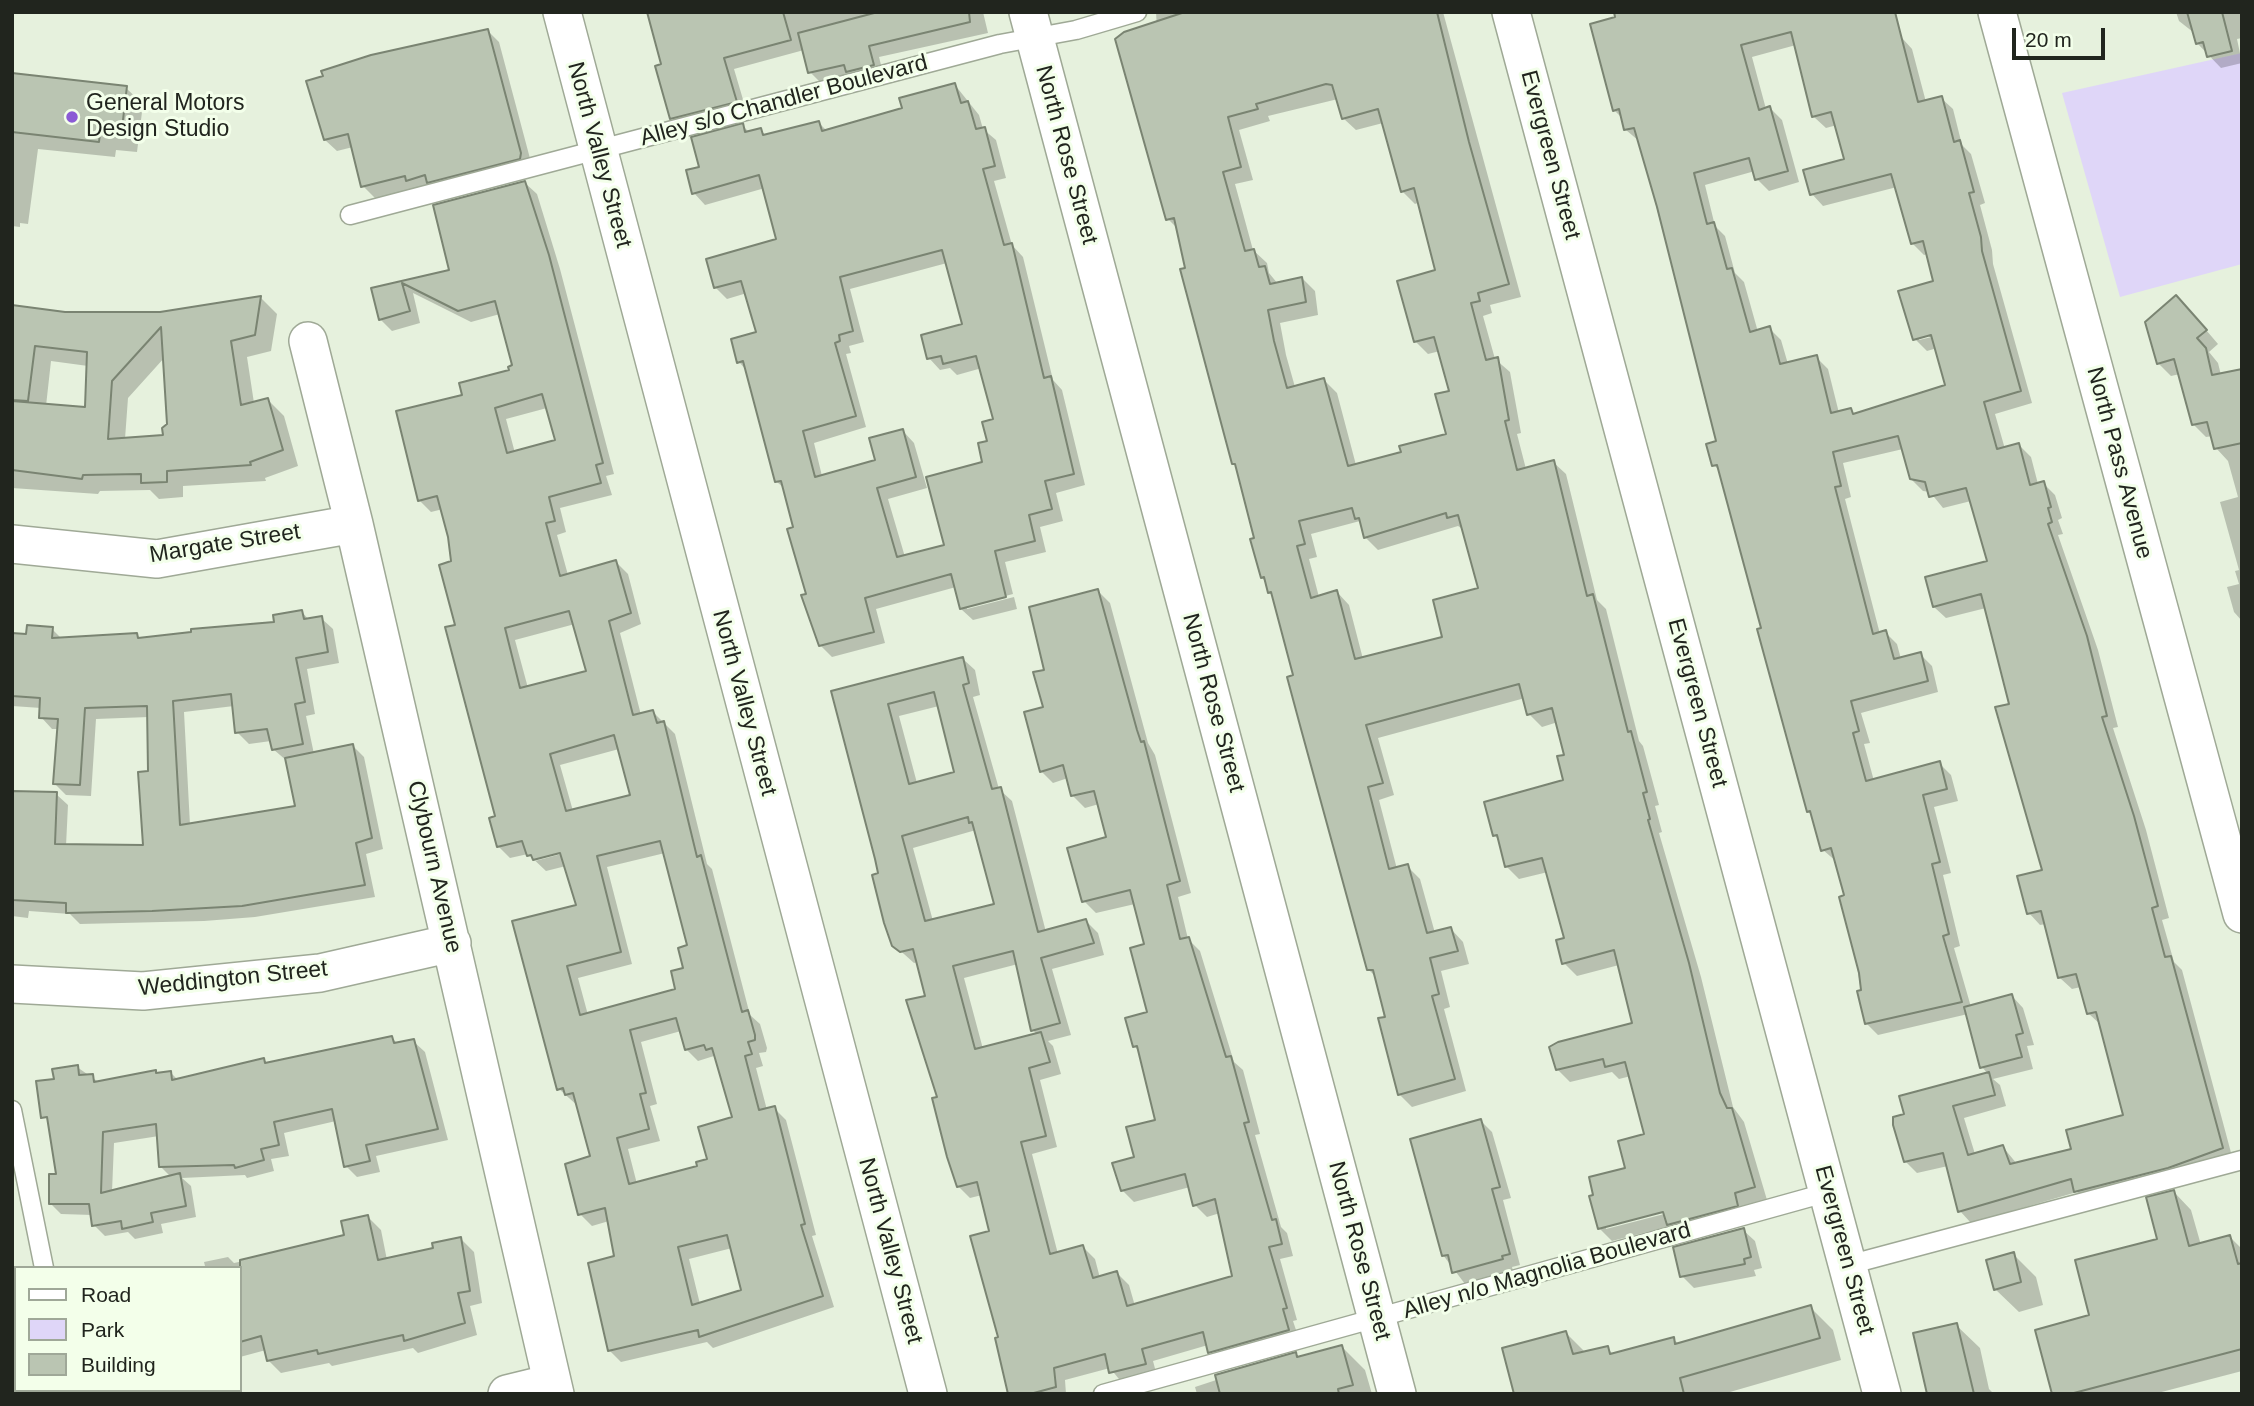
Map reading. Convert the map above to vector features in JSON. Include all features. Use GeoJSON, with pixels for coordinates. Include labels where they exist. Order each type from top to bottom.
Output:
{"type":"FeatureCollection","features":[{"type":"Feature","properties":{"kind":"street","name":"North Valley Street"},"geometry":{"type":"LineString","coordinates":[[562,12],[928,1394]]}},
{"type":"Feature","properties":{"kind":"street","name":"Evergreen Street"},"geometry":{"type":"LineString","coordinates":[[1511,12],[1882,1394]]}},
{"type":"Feature","properties":{"kind":"street","name":"North Pass Avenue"},"geometry":{"type":"LineString","coordinates":[[1997,12],[2242,914]]}},
{"type":"Feature","properties":{"kind":"street","name":"North Rose Street"},"geometry":{"type":"LineString","coordinates":[[1031,25],[1397,1394]]}},
{"type":"Feature","properties":{"kind":"street","name":"Clybourn Avenue"},"geometry":{"type":"LineString","coordinates":[[309,341],[452,943],[553,1388]]}},
{"type":"Feature","properties":{"kind":"street","name":"Margate Street"},"geometry":{"type":"LineString","coordinates":[[12,544],[157,559],[354,524]]}},
{"type":"Feature","properties":{"kind":"street","name":"Weddington Street"},"geometry":{"type":"LineString","coordinates":[[12,984],[143,991],[320,973],[452,943]]}},
{"type":"Feature","properties":{"kind":"street"},"geometry":{"type":"LineString","coordinates":[[507,1394],[553,1388]]}},
{"type":"Feature","properties":{"kind":"lane","name":"Alley s/o Chandler Boulevard"},"geometry":{"type":"LineString","coordinates":[[350,215],[1000,44],[1031,25],[1076,30],[1137,12]]}},
{"type":"Feature","properties":{"kind":"lane"},"geometry":{"type":"LineString","coordinates":[[12,1110],[44,1266]]}},
{"type":"Feature","properties":{"kind":"lane"},"geometry":{"type":"LineString","coordinates":[[1848,1265],[2242,1160]]}},
{"type":"Feature","properties":{"kind":"lane","name":"Alley n/o Magnolia Boulevard"},"geometry":{"type":"LineString","coordinates":[[1103,1394],[1829,1192]]}},
{"type":"Feature","properties":{"kind":"green space"},"geometry":{"type":"Polygon","coordinates":[[[2242,53],[2242,264],[2120,297],[2062,93],[2242,53]]]}},
{"type":"Feature","properties":{"kind":"building"},"geometry":{"type":"Polygon","coordinates":[[[647,12],[783,12],[791,40],[724,58],[737,102],[670,119],[655,66],[661,64],[647,12]]]}},
{"type":"Feature","properties":{"kind":"building"},"geometry":{"type":"Polygon","coordinates":[[[878,12],[969,12],[970,22],[869,46],[874,65],[846,72],[844,65],[808,73],[798,33],[878,12]]]}},
{"type":"Feature","properties":{"kind":"building"},"geometry":{"type":"Polygon","coordinates":[[[1185,12],[1437,12],[1469,142],[1509,284],[1478,293],[1480,301],[1471,303],[1486,360],[1498,357],[1509,420],[1505,421],[1517,470],[1554,460],[1587,596],[1593,594],[1628,732],[1631,731],[1647,792],[1643,793],[1650,819],[1648,820],[1689,963],[1720,1093],[1727,1108],[1732,1108],[1755,1187],[1735,1193],[1738,1206],[1667,1225],[1663,1212],[1598,1229],[1589,1196],[1593,1195],[1589,1177],[1625,1168],[1618,1141],[1644,1134],[1625,1062],[1605,1067],[1603,1059],[1556,1070],[1549,1047],[1558,1042],[1632,1023],[1614,950],[1562,964],[1556,940],[1564,938],[1542,858],[1505,867],[1497,835],[1493,836],[1484,802],[1563,780],[1557,756],[1564,755],[1552,708],[1527,715],[1519,684],[1366,725],[1383,783],[1368,787],[1389,869],[1408,864],[1427,933],[1451,927],[1458,951],[1430,958],[1439,994],[1432,996],[1455,1079],[1398,1095],[1378,1018],[1385,1017],[1373,970],[1367,970],[1287,677],[1293,675],[1271,592],[1268,593],[1264,577],[1261,578],[1250,539],[1254,538],[1235,464],[1232,464],[1180,269],[1185,268],[1174,218],[1166,220],[1115,39],[1124,32],[1185,12]],[[1326,84],[1256,104],[1258,109],[1228,117],[1241,167],[1223,172],[1245,251],[1254,249],[1259,267],[1265,266],[1270,284],[1302,277],[1306,302],[1268,310],[1274,341],[1287,388],[1324,378],[1348,466],[1401,452],[1399,446],[1446,434],[1435,394],[1449,391],[1434,337],[1414,342],[1397,281],[1435,270],[1414,188],[1401,192],[1378,109],[1342,119],[1332,85],[1326,84]],[[1352,508],[1299,521],[1305,544],[1297,546],[1311,598],[1337,590],[1355,659],[1442,637],[1433,600],[1478,588],[1458,515],[1447,518],[1446,513],[1364,538],[1359,518],[1355,519],[1352,508]]]}},
{"type":"Feature","properties":{"kind":"building"},"geometry":{"type":"Polygon","coordinates":[[[1614,12],[1895,12],[1918,102],[1942,96],[1954,142],[1960,140],[1974,192],[1969,193],[1982,251],[2021,391],[1984,402],[1997,449],[2019,443],[2030,485],[2044,481],[2051,507],[2048,508],[2052,522],[2048,524],[2087,636],[2107,716],[2102,717],[2134,816],[2158,906],[2152,908],[2165,957],[2171,956],[2223,1148],[2168,1168],[2074,1192],[2071,1179],[1958,1212],[1943,1153],[1904,1162],[1893,1125],[1893,1117],[1904,1114],[1899,1096],[1989,1072],[1995,1095],[1953,1106],[1968,1155],[2003,1145],[2010,1164],[2071,1149],[2066,1130],[2123,1115],[2096,1012],[2087,1014],[2076,974],[2058,978],[2041,911],[2027,914],[2017,876],[2042,870],[1995,707],[2009,704],[1981,594],[1933,607],[1925,577],[1987,561],[1966,488],[1929,497],[1925,482],[1910,479],[1898,436],[1833,452],[1841,486],[1835,487],[1873,634],[1886,630],[1894,659],[1921,652],[1928,681],[1851,701],[1859,731],[1853,733],[1866,781],[1940,761],[1947,789],[1923,795],[1940,862],[1932,864],[1949,934],[1943,936],[1962,1002],[1865,1024],[1857,991],[1861,990],[1859,973],[1839,897],[1844,895],[1831,848],[1821,851],[1810,811],[1807,812],[1757,629],[1761,628],[1717,465],[1712,466],[1706,444],[1716,441],[1657,207],[1634,128],[1624,130],[1619,109],[1613,111],[1590,24],[1615,17],[1614,12]],[[1791,32],[1741,45],[1759,110],[1770,106],[1788,171],[1755,180],[1749,158],[1694,173],[1707,224],[1714,222],[1727,269],[1732,268],[1750,332],[1770,326],[1780,364],[1817,355],[1831,413],[1851,408],[1853,414],[1945,385],[1931,335],[1913,340],[1898,291],[1933,281],[1923,241],[1911,244],[1891,174],[1810,195],[1803,170],[1844,159],[1831,112],[1812,117],[1791,32]]]}},
{"type":"Feature","properties":{"kind":"building"},"geometry":{"type":"Polygon","coordinates":[[[2187,12],[2222,12],[2232,51],[2207,57],[2203,42],[2196,44],[2187,12]]]}},
{"type":"Feature","properties":{"kind":"building"},"geometry":{"type":"Polygon","coordinates":[[[488,29],[521,153],[520,159],[427,183],[425,175],[406,181],[405,176],[361,187],[348,134],[324,140],[306,81],[323,76],[321,71],[371,55],[488,29]]]}},
{"type":"Feature","properties":{"kind":"building","name":"General Motors Design Studio"},"geometry":{"type":"Polygon","coordinates":[[[12,73],[127,86],[121,137],[100,134],[99,142],[12,132],[12,73]]]}},
{"type":"Feature","properties":{"kind":"building"},"geometry":{"type":"Polygon","coordinates":[[[955,83],[961,103],[968,101],[976,129],[985,127],[995,166],[983,169],[1004,245],[1012,243],[1044,378],[1051,376],[1074,474],[1045,481],[1052,509],[1029,515],[1035,541],[995,551],[1006,597],[960,609],[951,574],[865,598],[874,632],[819,646],[801,595],[806,594],[787,529],[793,527],[781,481],[775,482],[743,361],[737,363],[731,339],[756,332],[741,281],[714,288],[706,259],[776,239],[759,175],[692,194],[686,170],[699,167],[691,137],[743,123],[745,132],[761,128],[763,135],[819,121],[822,131],[902,108],[899,98],[955,83]],[[942,250],[840,277],[853,331],[839,335],[840,341],[835,343],[856,416],[803,431],[815,477],[875,460],[869,438],[903,429],[916,477],[877,488],[897,557],[944,545],[926,477],[982,462],[978,443],[987,441],[982,422],[993,419],[976,356],[943,364],[941,356],[927,359],[921,335],[962,324],[942,250]]]}},
{"type":"Feature","properties":{"kind":"building"},"geometry":{"type":"Polygon","coordinates":[[[525,181],[549,255],[603,463],[596,465],[601,483],[549,497],[555,521],[546,523],[560,576],[616,560],[631,613],[609,621],[633,715],[653,710],[657,723],[664,721],[697,857],[701,855],[742,1012],[748,1010],[755,1035],[755,1040],[748,1042],[752,1054],[745,1056],[759,1110],[775,1106],[805,1224],[801,1225],[823,1296],[699,1337],[698,1330],[608,1351],[588,1263],[614,1256],[605,1208],[578,1215],[565,1164],[590,1156],[573,1093],[565,1095],[563,1088],[557,1090],[512,921],[576,905],[560,853],[533,860],[531,855],[527,856],[522,841],[497,847],[489,818],[495,816],[445,627],[455,625],[439,565],[451,561],[448,537],[437,496],[418,501],[396,411],[462,395],[459,383],[509,370],[508,367],[512,365],[495,301],[458,311],[402,283],[410,311],[379,320],[371,288],[449,270],[433,205],[525,181]],[[542,394],[495,408],[507,453],[555,440],[542,394]],[[569,611],[505,628],[520,688],[586,671],[569,611]],[[614,735],[550,754],[566,811],[630,795],[614,735]],[[660,841],[597,856],[621,952],[567,966],[580,1015],[675,989],[671,971],[683,968],[678,948],[687,945],[660,841]],[[676,1018],[630,1030],[646,1093],[640,1094],[649,1129],[617,1138],[629,1184],[697,1166],[696,1162],[707,1159],[698,1127],[732,1117],[712,1048],[706,1050],[704,1045],[685,1050],[676,1018]],[[727,1235],[678,1247],[692,1305],[741,1290],[727,1235]]]}},
{"type":"Feature","properties":{"kind":"building"},"geometry":{"type":"Polygon","coordinates":[[[2176,295],[2207,330],[2197,338],[2206,348],[2212,375],[2242,369],[2242,443],[2214,449],[2207,422],[2192,425],[2174,359],[2157,364],[2145,322],[2176,295]]]}},
{"type":"Feature","properties":{"kind":"building"},"geometry":{"type":"Polygon","coordinates":[[[261,296],[255,335],[231,341],[241,405],[268,398],[283,450],[250,462],[251,465],[167,471],[167,482],[141,483],[141,474],[83,475],[82,479],[12,470],[12,401],[85,407],[87,352],[35,346],[28,401],[12,400],[12,305],[65,312],[160,312],[261,296]],[[161,327],[112,381],[108,439],[163,435],[162,428],[167,424],[161,327]]]}},
{"type":"Feature","properties":{"kind":"building"},"geometry":{"type":"Polygon","coordinates":[[[1098,589],[1137,730],[1141,742],[1144,741],[1180,881],[1167,885],[1180,939],[1189,937],[1226,1057],[1231,1056],[1249,1122],[1244,1123],[1272,1220],[1276,1219],[1282,1244],[1269,1247],[1287,1308],[1283,1309],[1289,1330],[1208,1353],[1203,1332],[1142,1349],[1146,1364],[1109,1373],[1105,1354],[1054,1368],[1056,1387],[1030,1394],[1008,1394],[995,1338],[998,1337],[970,1236],[989,1231],[977,1182],[957,1187],[947,1157],[932,1098],[937,1097],[906,1000],[925,996],[913,949],[900,952],[892,946],[884,923],[872,875],[878,873],[875,859],[831,691],[963,657],[969,683],[963,685],[992,789],[1001,787],[1038,932],[1086,919],[1094,943],[1041,958],[1060,1023],[1031,1031],[1013,951],[953,966],[975,1049],[1041,1032],[1050,1062],[1029,1068],[1046,1136],[1021,1142],[1050,1254],[1083,1245],[1093,1278],[1117,1271],[1127,1306],[1232,1276],[1215,1199],[1193,1206],[1185,1174],[1121,1191],[1112,1163],[1134,1157],[1126,1127],[1155,1120],[1137,1046],[1133,1047],[1125,1018],[1147,1012],[1130,948],[1144,944],[1130,890],[1082,902],[1067,848],[1106,837],[1094,791],[1071,796],[1063,765],[1040,772],[1024,712],[1043,707],[1033,672],[1044,670],[1029,607],[1098,589]],[[934,692],[888,704],[909,784],[954,772],[934,692]],[[968,817],[902,836],[925,921],[994,904],[972,822],[969,823],[968,817]]]}},
{"type":"Feature","properties":{"kind":"building"},"geometry":{"type":"Polygon","coordinates":[[[302,610],[304,619],[322,616],[328,652],[296,658],[305,702],[295,704],[303,744],[272,750],[267,729],[235,733],[231,694],[173,701],[180,825],[295,806],[285,758],[353,744],[372,838],[356,843],[365,885],[242,906],[152,911],[66,913],[66,903],[12,900],[12,791],[57,792],[55,844],[143,845],[138,772],[148,771],[147,706],[85,708],[80,785],[53,784],[58,719],[39,718],[40,698],[12,696],[12,633],[26,634],[27,625],[53,627],[52,638],[137,633],[138,638],[191,632],[191,629],[274,622],[273,615],[302,610]]]}},
{"type":"Feature","properties":{"kind":"building"},"geometry":{"type":"Polygon","coordinates":[[[2012,994],[2023,1033],[2016,1035],[2022,1057],[1980,1068],[1964,1007],[2012,994]]]}},
{"type":"Feature","properties":{"kind":"building"},"geometry":{"type":"Polygon","coordinates":[[[392,1036],[394,1043],[414,1039],[438,1129],[366,1145],[370,1161],[344,1167],[332,1109],[274,1122],[279,1145],[261,1149],[264,1160],[235,1168],[234,1165],[159,1167],[156,1124],[103,1132],[101,1193],[180,1173],[186,1206],[151,1213],[153,1222],[122,1229],[121,1221],[92,1226],[89,1204],[49,1204],[49,1174],[56,1174],[47,1117],[41,1118],[36,1081],[54,1079],[52,1069],[78,1065],[79,1075],[93,1074],[94,1082],[156,1070],[156,1073],[171,1071],[172,1080],[264,1058],[265,1063],[392,1036]]]}},
{"type":"Feature","properties":{"kind":"building"},"geometry":{"type":"Polygon","coordinates":[[[1481,1119],[1500,1187],[1492,1189],[1510,1254],[1502,1256],[1503,1259],[1452,1273],[1448,1255],[1442,1256],[1410,1139],[1481,1119]]]}},
{"type":"Feature","properties":{"kind":"building"},"geometry":{"type":"Polygon","coordinates":[[[2174,1190],[2189,1246],[2230,1235],[2238,1264],[2242,1263],[2242,1349],[2070,1394],[2052,1394],[2035,1330],[2089,1315],[2075,1260],[2157,1239],[2146,1197],[2174,1190]]]}},
{"type":"Feature","properties":{"kind":"building"},"geometry":{"type":"Polygon","coordinates":[[[368,1215],[378,1260],[433,1248],[432,1243],[461,1237],[470,1291],[458,1293],[465,1323],[404,1341],[403,1335],[318,1354],[317,1350],[267,1361],[261,1336],[242,1341],[240,1260],[344,1235],[341,1221],[368,1215]]]}},
{"type":"Feature","properties":{"kind":"building"},"geometry":{"type":"Polygon","coordinates":[[[1744,1228],[1751,1257],[1744,1259],[1745,1264],[1680,1277],[1673,1247],[1744,1228]]]}},
{"type":"Feature","properties":{"kind":"building"},"geometry":{"type":"Polygon","coordinates":[[[2014,1252],[2021,1282],[1994,1290],[1986,1260],[2014,1252]]]}},
{"type":"Feature","properties":{"kind":"building"},"geometry":{"type":"Polygon","coordinates":[[[1811,1305],[1820,1338],[1680,1378],[1684,1394],[1514,1394],[1502,1348],[1566,1331],[1573,1354],[1608,1346],[1610,1354],[1674,1337],[1675,1344],[1811,1305]]]}},
{"type":"Feature","properties":{"kind":"building"},"geometry":{"type":"Polygon","coordinates":[[[1957,1323],[1974,1394],[1927,1394],[1913,1333],[1957,1323]]]}},
{"type":"Feature","properties":{"kind":"building"},"geometry":{"type":"Polygon","coordinates":[[[1342,1345],[1353,1385],[1338,1389],[1339,1394],[1220,1394],[1215,1375],[1296,1352],[1297,1357],[1342,1345]]]}},
{"type":"Feature","properties":{"kind":"place","name":"General Motors Design Studio"},"geometry":{"type":"Point","coordinates":[72,117]}}]}
